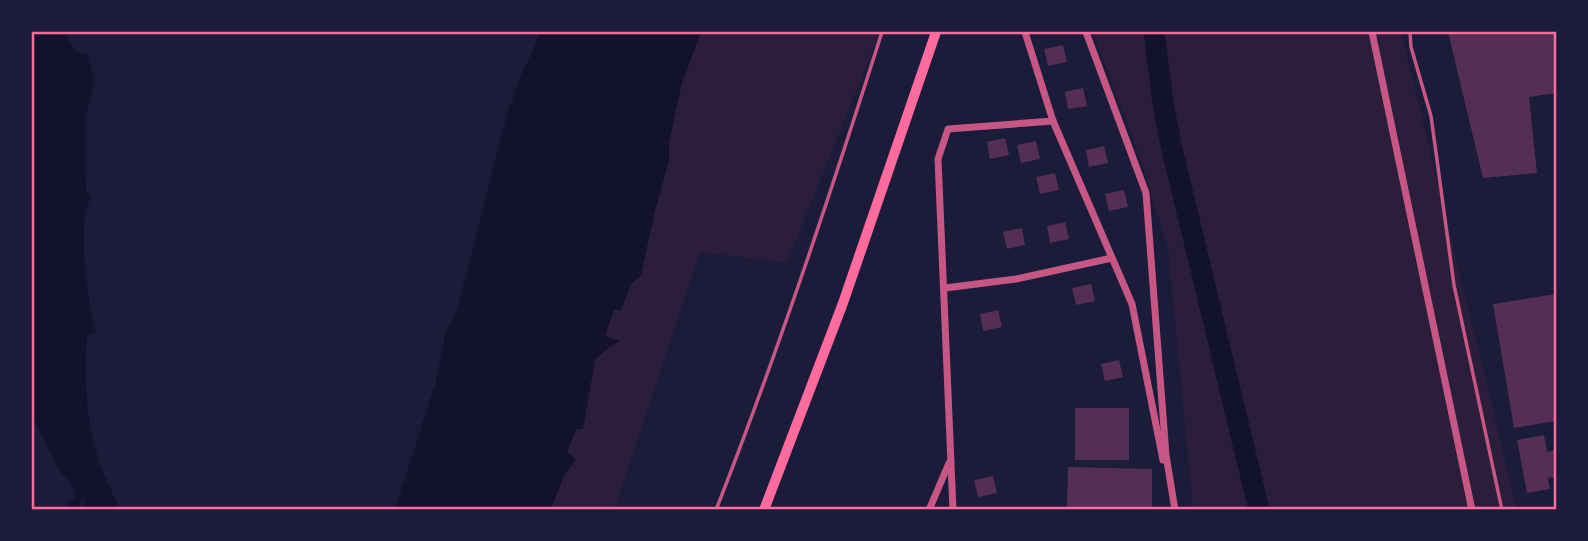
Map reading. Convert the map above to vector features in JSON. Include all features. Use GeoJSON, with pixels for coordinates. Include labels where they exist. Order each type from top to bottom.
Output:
{"type":"FeatureCollection","features":[{"type":"Feature","properties":{"kind":"main road"},"geometry":{"type":"LineString","coordinates":[[764,509],[848,290],[936,32]]}},
{"type":"Feature","properties":{"kind":"street"},"geometry":{"type":"LineString","coordinates":[[1025,32],[1053,121],[1132,304],[1163,463],[1170,481]]}},
{"type":"Feature","properties":{"kind":"street"},"geometry":{"type":"LineString","coordinates":[[1086,32],[1146,194],[1170,481],[1175,509]]}},
{"type":"Feature","properties":{"kind":"street"},"geometry":{"type":"LineString","coordinates":[[1372,32],[1472,509]]}},
{"type":"Feature","properties":{"kind":"street"},"geometry":{"type":"LineString","coordinates":[[953,509],[938,159],[948,129],[1053,121]]}},
{"type":"Feature","properties":{"kind":"street"},"geometry":{"type":"LineString","coordinates":[[945,288],[1016,279],[1112,258]]}},
{"type":"Feature","properties":{"kind":"street"},"geometry":{"type":"LineString","coordinates":[[929,509],[951,460]]}},
{"type":"Feature","properties":{"kind":"lane"},"geometry":{"type":"LineString","coordinates":[[716,509],[751,420],[831,190],[882,32]]}},
{"type":"Feature","properties":{"kind":"lane"},"geometry":{"type":"LineString","coordinates":[[1409,32],[1431,116],[1454,285],[1502,509]]}},
{"type":"Feature","properties":{"kind":"shaded area"},"geometry":{"type":"Polygon","coordinates":[[[32,32],[65,32],[76,52],[88,55],[94,81],[85,122],[86,192],[92,197],[84,223],[85,262],[96,333],[87,337],[87,398],[98,458],[119,509],[84,509],[85,496],[76,509],[66,509],[67,504],[75,498],[74,488],[60,471],[35,422],[34,414],[32,415],[32,32]]]}},
{"type":"Feature","properties":{"kind":"shaded area"},"geometry":{"type":"Polygon","coordinates":[[[540,32],[701,32],[682,83],[669,143],[669,160],[641,275],[631,284],[621,310],[614,310],[605,336],[620,341],[595,360],[583,429],[576,429],[567,452],[576,459],[564,476],[551,509],[395,509],[435,385],[445,335],[457,310],[509,107],[540,32]]]}},
{"type":"Feature","properties":{"kind":"shaded area"},"geometry":{"type":"Polygon","coordinates":[[[697,32],[880,32],[787,263],[700,252],[615,509],[533,510],[697,32]]]}},
{"type":"Feature","properties":{"kind":"shaded area"},"geometry":{"type":"Polygon","coordinates":[[[1093,32],[1401,32],[1517,509],[1193,509],[1168,249],[1140,158],[1093,32]]]}},
{"type":"Feature","properties":{"kind":"building"},"geometry":{"type":"Polygon","coordinates":[[[1448,32],[1556,32],[1556,93],[1529,97],[1537,173],[1483,178],[1448,32]]]}},
{"type":"Feature","properties":{"kind":"building"},"geometry":{"type":"Polygon","coordinates":[[[1063,45],[1067,62],[1048,66],[1044,49],[1063,45]]]}},
{"type":"Feature","properties":{"kind":"building"},"geometry":{"type":"Polygon","coordinates":[[[1083,88],[1087,106],[1068,109],[1065,92],[1083,88]]]}},
{"type":"Feature","properties":{"kind":"building"},"geometry":{"type":"Polygon","coordinates":[[[1005,138],[1009,155],[990,159],[987,142],[1005,138]]]}},
{"type":"Feature","properties":{"kind":"building"},"geometry":{"type":"Polygon","coordinates":[[[1036,141],[1040,159],[1021,163],[1017,145],[1036,141]]]}},
{"type":"Feature","properties":{"kind":"building"},"geometry":{"type":"Polygon","coordinates":[[[1104,146],[1108,163],[1089,167],[1086,150],[1104,146]]]}},
{"type":"Feature","properties":{"kind":"building"},"geometry":{"type":"Polygon","coordinates":[[[1055,173],[1059,190],[1040,194],[1036,177],[1055,173]]]}},
{"type":"Feature","properties":{"kind":"building"},"geometry":{"type":"Polygon","coordinates":[[[1124,190],[1128,207],[1109,211],[1105,194],[1124,190]]]}},
{"type":"Feature","properties":{"kind":"building"},"geometry":{"type":"Polygon","coordinates":[[[1065,222],[1069,239],[1050,243],[1047,226],[1065,222]]]}},
{"type":"Feature","properties":{"kind":"building"},"geometry":{"type":"Polygon","coordinates":[[[1022,228],[1025,245],[1007,249],[1003,232],[1022,228]]]}},
{"type":"Feature","properties":{"kind":"building"},"geometry":{"type":"Polygon","coordinates":[[[1091,284],[1095,301],[1076,305],[1072,288],[1091,284]]]}},
{"type":"Feature","properties":{"kind":"building"},"geometry":{"type":"Polygon","coordinates":[[[1556,294],[1556,421],[1514,428],[1493,304],[1556,294]]]}},
{"type":"Feature","properties":{"kind":"building"},"geometry":{"type":"Polygon","coordinates":[[[998,310],[1002,327],[983,331],[980,314],[998,310]]]}},
{"type":"Feature","properties":{"kind":"building"},"geometry":{"type":"Polygon","coordinates":[[[1119,360],[1123,377],[1105,381],[1101,364],[1119,360]]]}},
{"type":"Feature","properties":{"kind":"building"},"geometry":{"type":"Polygon","coordinates":[[[1075,408],[1129,408],[1129,460],[1075,460],[1075,408]]]}},
{"type":"Feature","properties":{"kind":"building"},"geometry":{"type":"Polygon","coordinates":[[[1544,435],[1547,452],[1556,450],[1556,477],[1548,478],[1550,489],[1527,493],[1517,440],[1544,435]]]}},
{"type":"Feature","properties":{"kind":"building"},"geometry":{"type":"Polygon","coordinates":[[[1068,467],[1152,469],[1152,510],[1067,510],[1068,467]]]}},
{"type":"Feature","properties":{"kind":"building"},"geometry":{"type":"Polygon","coordinates":[[[993,476],[997,493],[978,497],[974,480],[993,476]]]}},
{"type":"Feature","properties":{"kind":"waterway"},"geometry":{"type":"LineString","coordinates":[[1154,32],[1171,145],[1259,510]]}}]}
